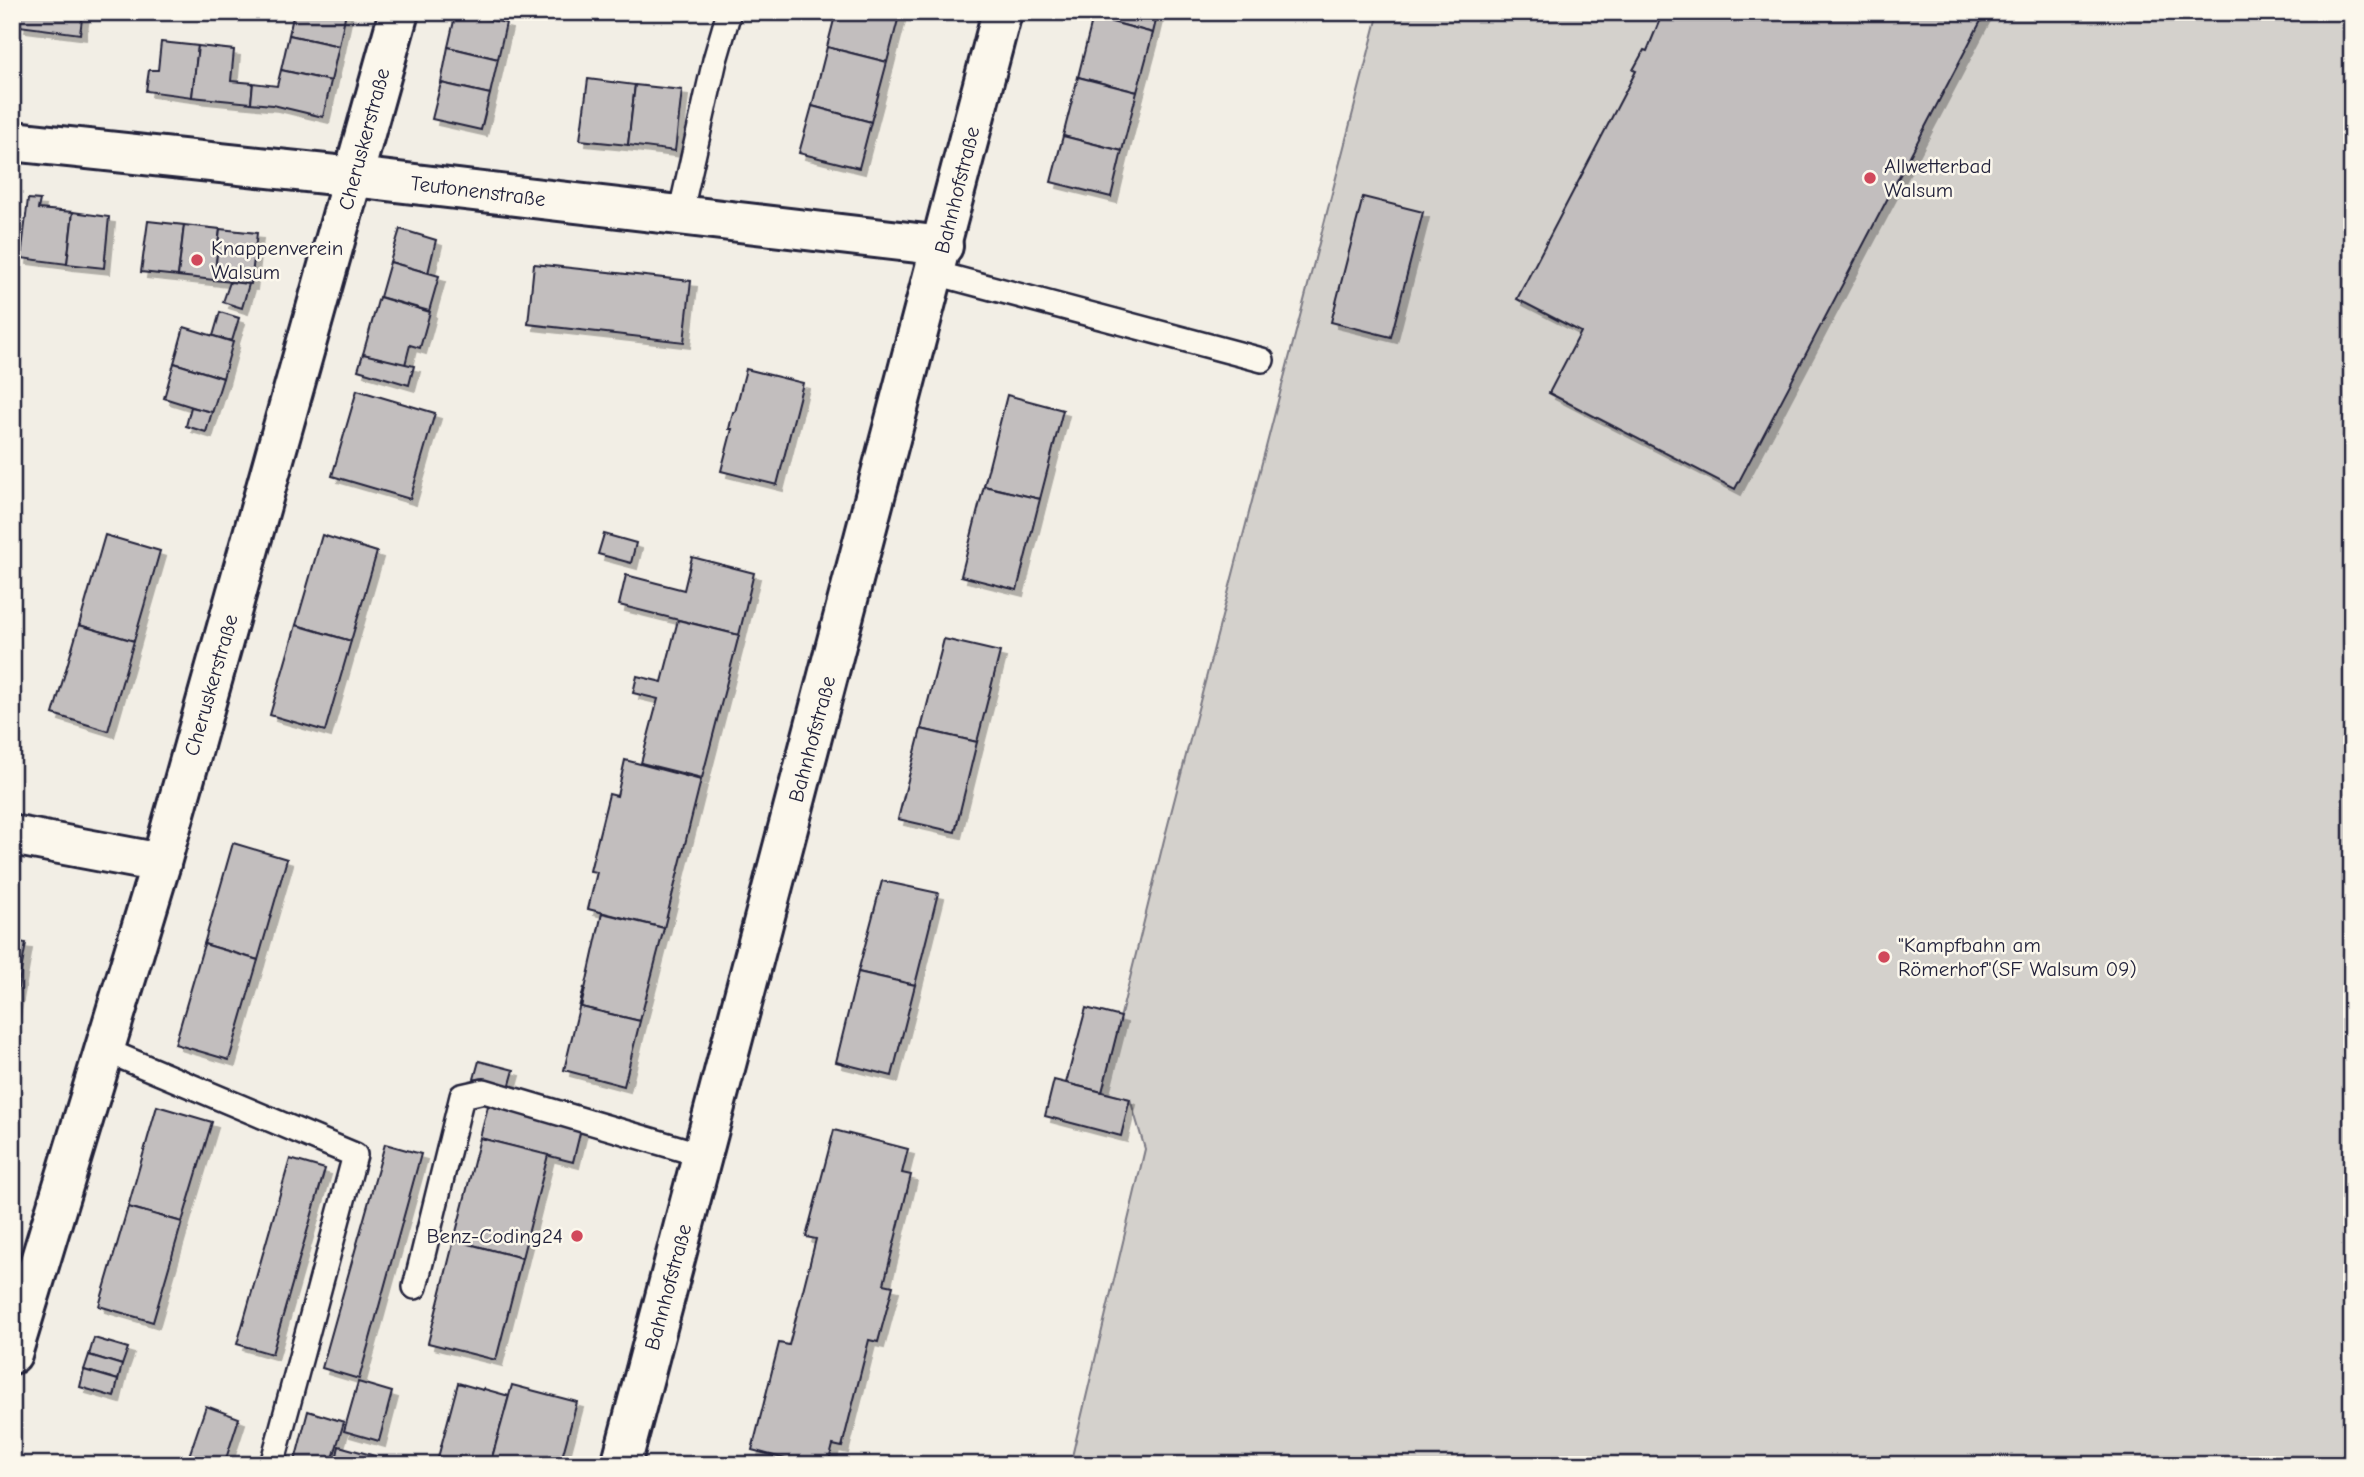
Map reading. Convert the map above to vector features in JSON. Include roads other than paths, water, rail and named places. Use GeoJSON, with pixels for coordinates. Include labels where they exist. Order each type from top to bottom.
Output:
{"type":"FeatureCollection","features":[{"type":"Feature","properties":{"kind":"street","name":"Cheruskerstraße"},"geometry":{"type":"LineString","coordinates":[[12,1354],[161,863],[399,12]]}},
{"type":"Feature","properties":{"kind":"street","name":"Bahnhofstraße"},"geometry":{"type":"LineString","coordinates":[[621,1465],[1003,12]]}},
{"type":"Feature","properties":{"kind":"street","name":"Teutonenstraße"},"geometry":{"type":"LineString","coordinates":[[12,141],[680,215],[939,260]]}},
{"type":"Feature","properties":{"kind":"street"},"geometry":{"type":"LineString","coordinates":[[12,835],[161,863]]}},
{"type":"Feature","properties":{"kind":"lane"},"geometry":{"type":"LineString","coordinates":[[680,215],[715,60],[729,12]]}},
{"type":"Feature","properties":{"kind":"lane"},"geometry":{"type":"LineString","coordinates":[[939,260],[1262,360]]}},
{"type":"Feature","properties":{"kind":"lane"},"geometry":{"type":"LineString","coordinates":[[105,1050],[355,1155],[273,1461]]}},
{"type":"Feature","properties":{"kind":"lane"},"geometry":{"type":"LineString","coordinates":[[415,1287],[462,1096],[484,1091],[702,1155]]}},
{"type":"Feature","properties":{"kind":"place","name":"Allwetterbad Walsum"},"geometry":{"type":"Point","coordinates":[1870,178]}},
{"type":"Feature","properties":{"kind":"place","name":"Knappenverein Walsum"},"geometry":{"type":"Point","coordinates":[197,260]}},
{"type":"Feature","properties":{"kind":"place","name":"\"Kampfbahn am Römerhof\"(SF Walsum 09)"},"geometry":{"type":"Point","coordinates":[1884,957]}},
{"type":"Feature","properties":{"kind":"place","name":"Benz-Coding24"},"geometry":{"type":"Point","coordinates":[577,1236]}}]}
